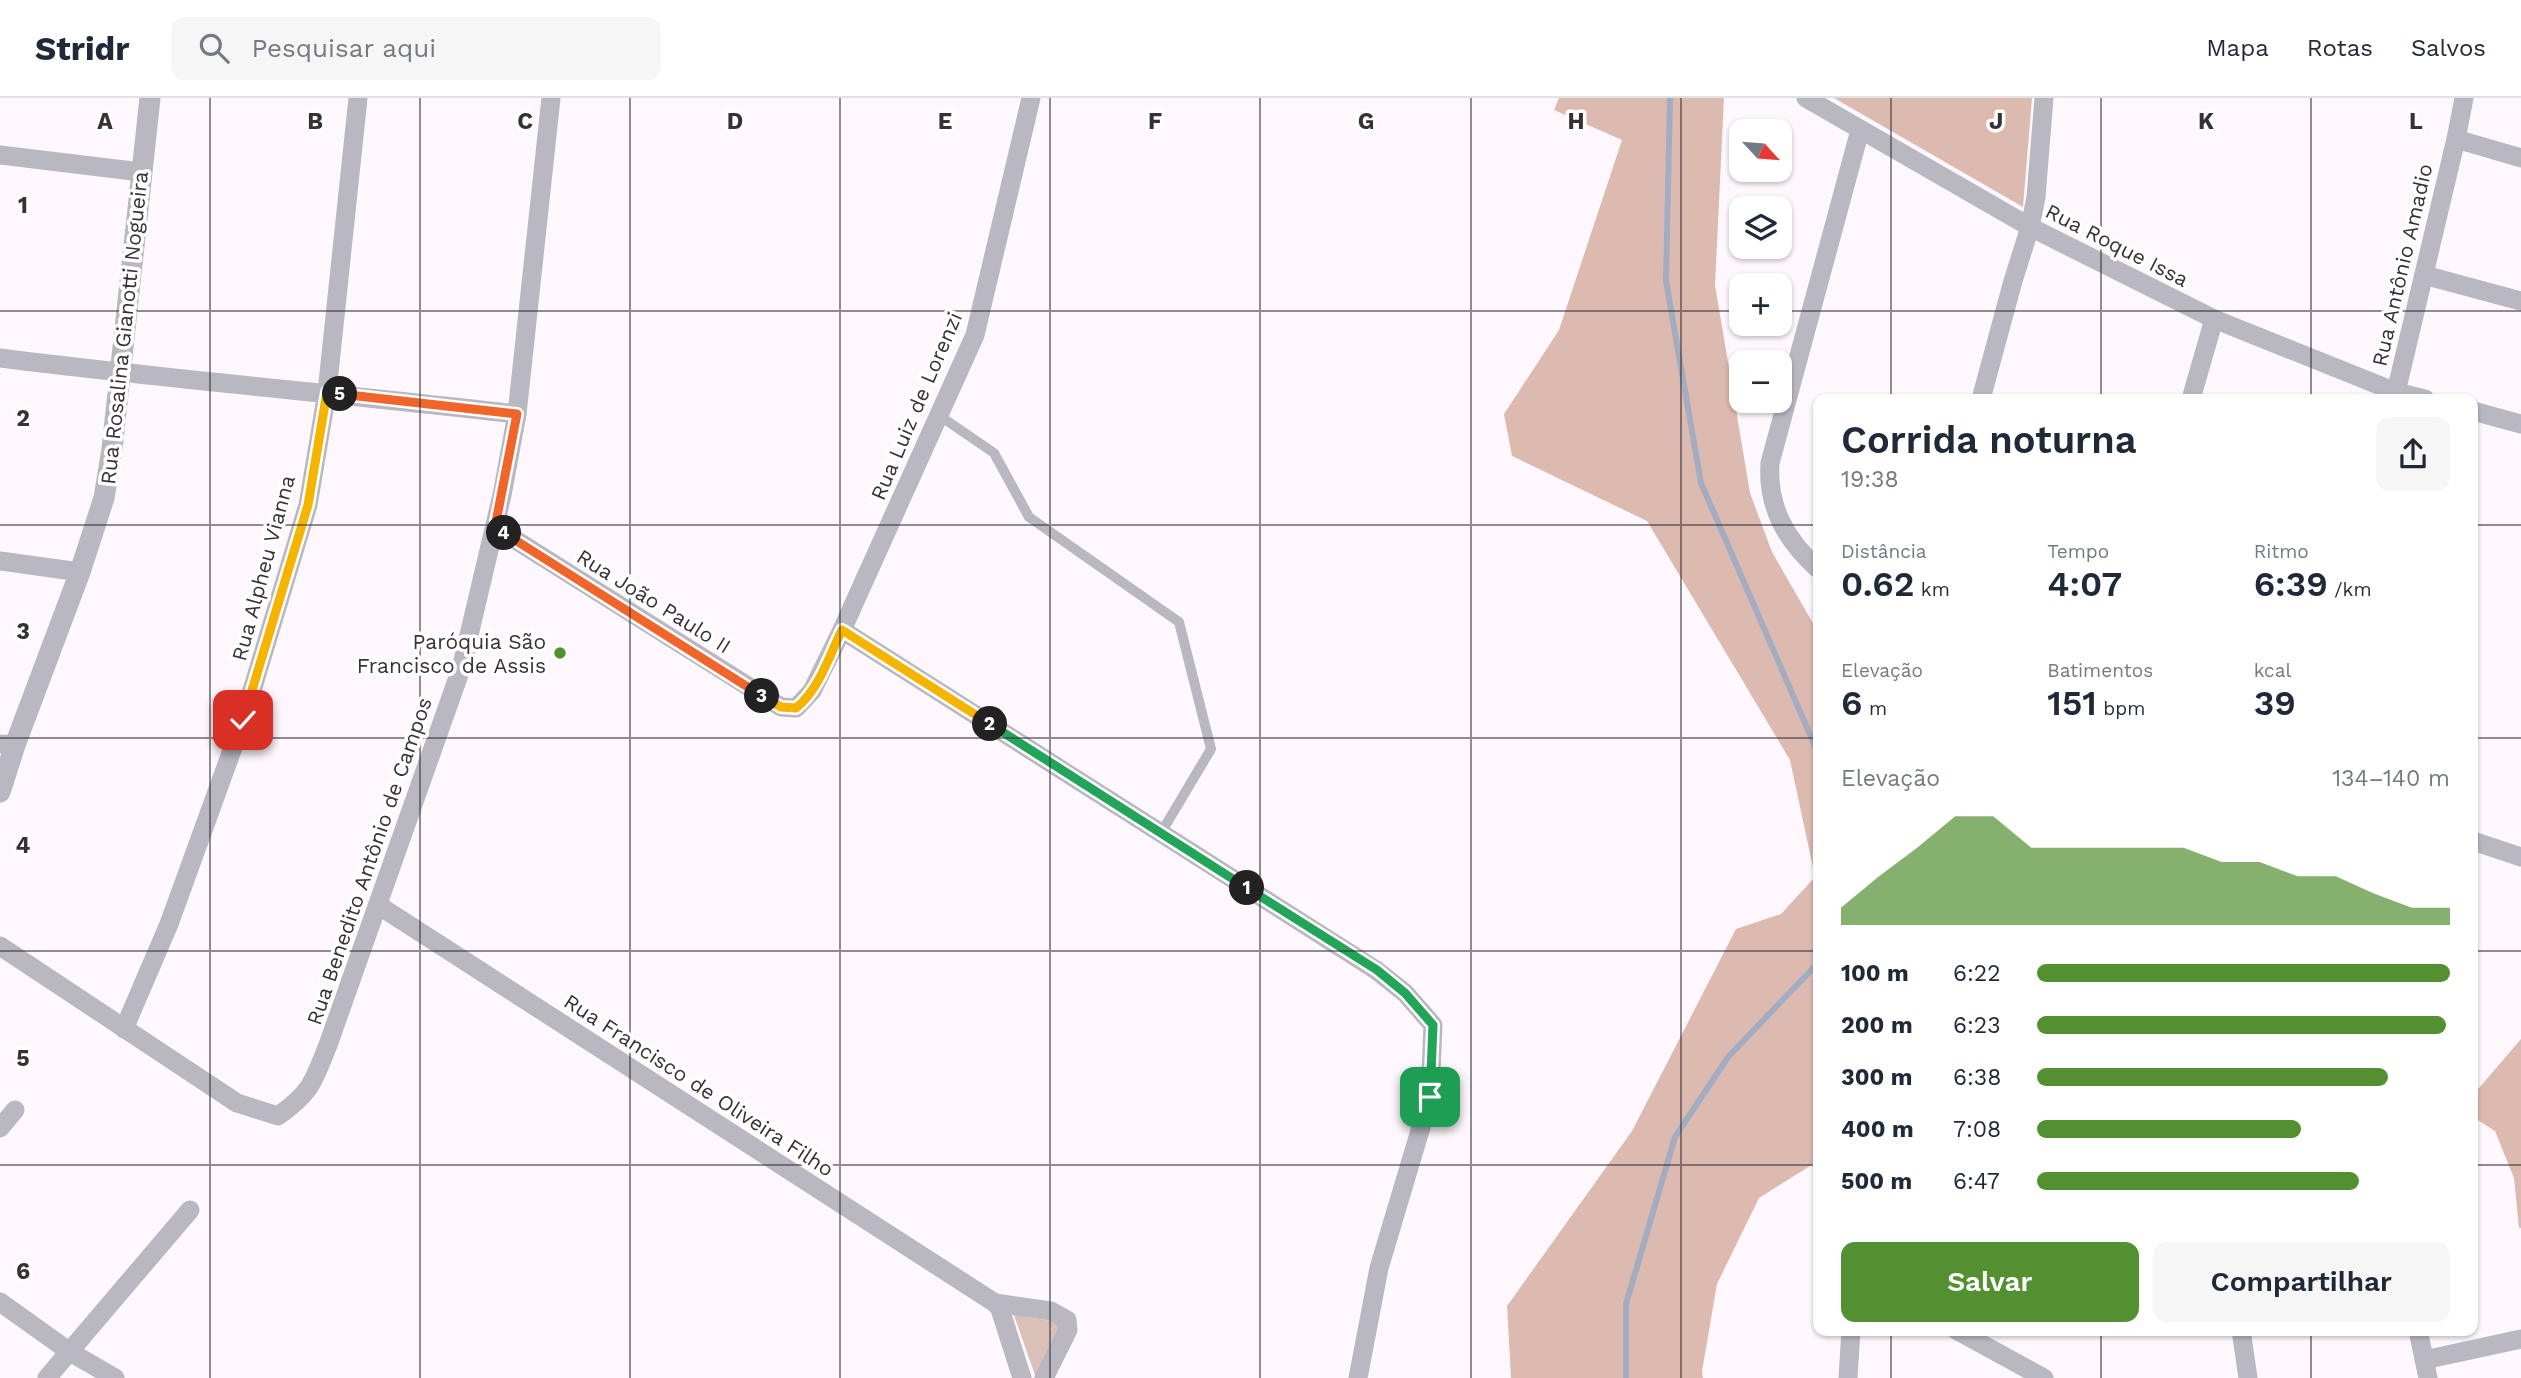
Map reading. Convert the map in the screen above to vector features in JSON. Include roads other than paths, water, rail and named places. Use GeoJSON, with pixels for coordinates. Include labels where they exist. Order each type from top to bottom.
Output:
{"type":"FeatureCollection","features":[{"type":"Feature","properties":{"kind":"street","name":"Rua Rosalina Gianotti Nogueira"},"geometry":{"type":"LineString","coordinates":[[0,792],[7,745],[80,572],[104,498],[150,98]]}},
{"type":"Feature","properties":{"kind":"street","name":"Rua Alpheu Vianna"},"geometry":{"type":"LineString","coordinates":[[124,1029],[169,923],[243,720],[308,505],[327,392],[358,98]]}},
{"type":"Feature","properties":{"kind":"street","name":"Rua Benedito Antônio de Campos"},"geometry":{"type":"LineString","coordinates":[[124,1029],[237,1103],[278,1116],[303,1097],[312,1085],[461,669],[495,527],[517,414],[551,98]]}},
{"type":"Feature","properties":{"kind":"street","name":"Rua Luiz de Lorenzi"},"geometry":{"type":"LineString","coordinates":[[790,709],[804,702],[812,691],[975,335],[1031,98]]}},
{"type":"Feature","properties":{"kind":"street","name":"Rua Roque Issa"},"geometry":{"type":"LineString","coordinates":[[1806,98],[2030,227],[2214,319],[2390,394]]}},
{"type":"Feature","properties":{"kind":"street"},"geometry":{"type":"LineString","coordinates":[[1982,394],[2030,227],[2036,197],[2044,98]]}},
{"type":"Feature","properties":{"kind":"street","name":"Rua Antônio Amadio"},"geometry":{"type":"LineString","coordinates":[[2392,394],[2424,275],[2464,98]]}},
{"type":"Feature","properties":{"kind":"street"},"geometry":{"type":"LineString","coordinates":[[1813,564],[1787,535],[1775,512],[1771,494],[1770,463],[1860,130]]}},
{"type":"Feature","properties":{"kind":"street"},"geometry":{"type":"LineString","coordinates":[[2456,139],[2521,158]]}},
{"type":"Feature","properties":{"kind":"street"},"geometry":{"type":"LineString","coordinates":[[0,155],[141,172]]}},
{"type":"Feature","properties":{"kind":"street"},"geometry":{"type":"LineString","coordinates":[[2424,275],[2521,301]]}},
{"type":"Feature","properties":{"kind":"street"},"geometry":{"type":"LineString","coordinates":[[2192,394],[2214,319]]}},
{"type":"Feature","properties":{"kind":"street"},"geometry":{"type":"LineString","coordinates":[[0,358],[120,374],[327,392],[517,414]]}},
{"type":"Feature","properties":{"kind":"street"},"geometry":{"type":"LineString","coordinates":[[2478,412],[2521,424]]}},
{"type":"Feature","properties":{"kind":"street","name":"Rua João Paulo II"},"geometry":{"type":"LineString","coordinates":[[495,527],[770,701],[790,709]]}},
{"type":"Feature","properties":{"kind":"street"},"geometry":{"type":"LineString","coordinates":[[0,561],[80,572]]}},
{"type":"Feature","properties":{"kind":"street"},"geometry":{"type":"LineString","coordinates":[[842,630],[1377,970],[1405,993],[1433,1025],[1430,1097],[1379,1268],[1358,1378]]}},
{"type":"Feature","properties":{"kind":"street"},"geometry":{"type":"LineString","coordinates":[[2478,843],[2521,857]]}},
{"type":"Feature","properties":{"kind":"street","name":"Rua Francisco de Oliveira Filho"},"geometry":{"type":"LineString","coordinates":[[378,905],[995,1303],[1051,1311],[1067,1320],[1068,1330],[1044,1378]]}},
{"type":"Feature","properties":{"kind":"street"},"geometry":{"type":"LineString","coordinates":[[0,946],[124,1029]]}},
{"type":"Feature","properties":{"kind":"street"},"geometry":{"type":"LineString","coordinates":[[0,1128],[15,1110]]}},
{"type":"Feature","properties":{"kind":"street"},"geometry":{"type":"LineString","coordinates":[[47,1378],[191,1210]]}},
{"type":"Feature","properties":{"kind":"street"},"geometry":{"type":"LineString","coordinates":[[0,1302],[70,1352],[115,1378]]}},
{"type":"Feature","properties":{"kind":"street"},"geometry":{"type":"LineString","coordinates":[[995,1303],[1000,1309],[1022,1378]]}},
{"type":"Feature","properties":{"kind":"street"},"geometry":{"type":"LineString","coordinates":[[1848,1378],[1851,1336]]}},
{"type":"Feature","properties":{"kind":"street"},"geometry":{"type":"LineString","coordinates":[[1967,1336],[2044,1378]]}},
{"type":"Feature","properties":{"kind":"street"},"geometry":{"type":"LineString","coordinates":[[2242,1336],[2248,1378]]}},
{"type":"Feature","properties":{"kind":"street"},"geometry":{"type":"LineString","coordinates":[[2419,1336],[2426,1369],[2521,1339]]}},
{"type":"Feature","properties":{"kind":"lane"},"geometry":{"type":"LineString","coordinates":[[940,416],[994,453],[1029,517],[1179,622],[1211,749],[1161,833]]}},
{"type":"Feature","properties":{"kind":"waterway"},"geometry":{"type":"LineString","coordinates":[[1670,98],[1666,281],[1701,483],[1813,741]]}},
{"type":"Feature","properties":{"kind":"waterway"},"geometry":{"type":"LineString","coordinates":[[1626,1378],[1626,1304],[1675,1137],[1728,1057],[1813,968]]}},
{"type":"Feature","properties":{"kind":"place","name":"Paróquia São Francisco de Assis"},"geometry":{"type":"Point","coordinates":[560,653]}}]}
